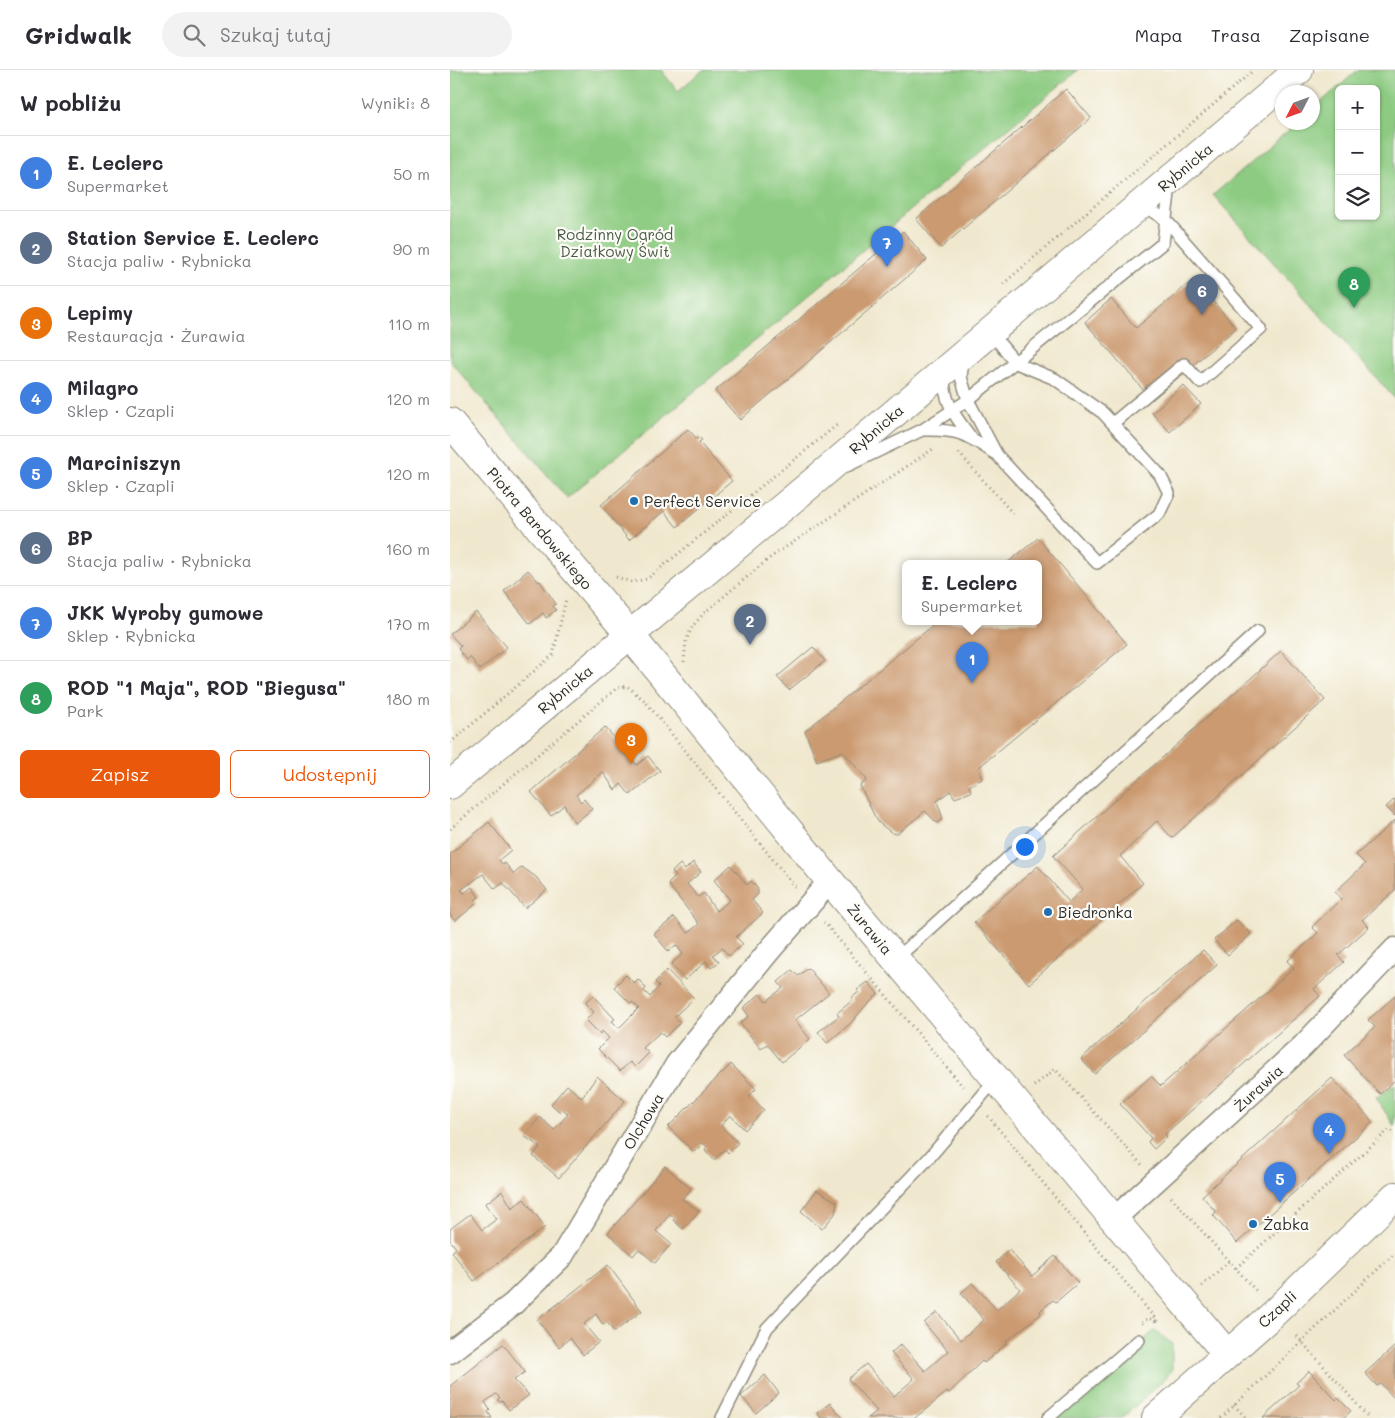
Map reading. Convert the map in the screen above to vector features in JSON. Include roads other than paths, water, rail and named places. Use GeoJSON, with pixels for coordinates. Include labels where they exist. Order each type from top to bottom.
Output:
{"type":"FeatureCollection","features":[{"type":"Feature","properties":{"kind":"street","name":"Rybnicka"},"geometry":{"type":"LineString","coordinates":[[450,785],[812,483],[964,352],[1299,70]]}},
{"type":"Feature","properties":{"kind":"street","name":"Piotra Bardowskiego"},"geometry":{"type":"LineString","coordinates":[[450,422],[630,635]]}},
{"type":"Feature","properties":{"kind":"street","name":"Żurawia"},"geometry":{"type":"LineString","coordinates":[[630,635],[830,881],[1227,1354]]}},
{"type":"Feature","properties":{"kind":"street","name":"Olchowa"},"geometry":{"type":"LineString","coordinates":[[450,1352],[513,1304],[562,1256],[677,1064],[768,952],[830,881]]}},
{"type":"Feature","properties":{"kind":"street","name":"Żurawia"},"geometry":{"type":"LineString","coordinates":[[1114,1219],[1303,1046],[1395,950]]}},
{"type":"Feature","properties":{"kind":"street","name":"Czapli"},"geometry":{"type":"LineString","coordinates":[[1156,1418],[1391,1209]]}},
{"type":"Feature","properties":{"kind":"lane"},"geometry":{"type":"LineString","coordinates":[[812,483],[922,430],[951,412],[1016,363],[1163,243],[1170,179]]}},
{"type":"Feature","properties":{"kind":"lane"},"geometry":{"type":"LineString","coordinates":[[1113,423],[1184,364],[1200,382],[1262,329],[1166,220],[1141,204]]}},
{"type":"Feature","properties":{"kind":"lane"},"geometry":{"type":"LineString","coordinates":[[964,352],[960,377],[968,400],[997,455],[1097,564],[1159,514],[1169,493],[1160,475],[1103,412],[1055,379],[1016,363],[989,331]]}},
{"type":"Feature","properties":{"kind":"lane"},"geometry":{"type":"LineString","coordinates":[[942,371],[944,392],[951,412],[971,437]]}},
{"type":"Feature","properties":{"kind":"lane"},"geometry":{"type":"LineString","coordinates":[[922,430],[950,429],[971,437],[997,455]]}},
{"type":"Feature","properties":{"kind":"lane"},"geometry":{"type":"LineString","coordinates":[[896,958],[1258,631]]}},
{"type":"Feature","properties":{"kind":"lane"},"geometry":{"type":"LineString","coordinates":[[722,1418],[767,1328],[929,1158],[997,1078]]}},
{"type":"Feature","properties":{"kind":"lane"},"geometry":{"type":"LineString","coordinates":[[1048,1418],[1138,1340]]}},
{"type":"Feature","properties":{"kind":"place","name":"JKK Wyroby gumowe"},"geometry":{"type":"Point","coordinates":[887,267]}},
{"type":"Feature","properties":{"kind":"place","name":"ROD \"1 Maja\", ROD \"Biegusa\""},"geometry":{"type":"Point","coordinates":[1354,308]}},
{"type":"Feature","properties":{"kind":"place","name":"BP"},"geometry":{"type":"Point","coordinates":[1202,315]}},
{"type":"Feature","properties":{"kind":"place","name":"Perfect Service"},"geometry":{"type":"Point","coordinates":[634,501]}},
{"type":"Feature","properties":{"kind":"place","name":"Station Service E. Leclerc"},"geometry":{"type":"Point","coordinates":[750,645]}},
{"type":"Feature","properties":{"kind":"place","name":"E. Leclerc"},"geometry":{"type":"Point","coordinates":[972,683]}},
{"type":"Feature","properties":{"kind":"place","name":"Lepimy"},"geometry":{"type":"Point","coordinates":[631,764]}},
{"type":"Feature","properties":{"kind":"place","name":"Biedronka"},"geometry":{"type":"Point","coordinates":[1048,912]}},
{"type":"Feature","properties":{"kind":"place","name":"Milagro"},"geometry":{"type":"Point","coordinates":[1329,1154]}},
{"type":"Feature","properties":{"kind":"place","name":"Marciniszyn"},"geometry":{"type":"Point","coordinates":[1280,1203]}},
{"type":"Feature","properties":{"kind":"place","name":"Żabka"},"geometry":{"type":"Point","coordinates":[1253,1224]}},
{"type":"Feature","properties":{"kind":"park label","name":"Rodzinny Ogród Działkowy Świt"},"geometry":{"type":"Point","coordinates":[615,242]}}]}
